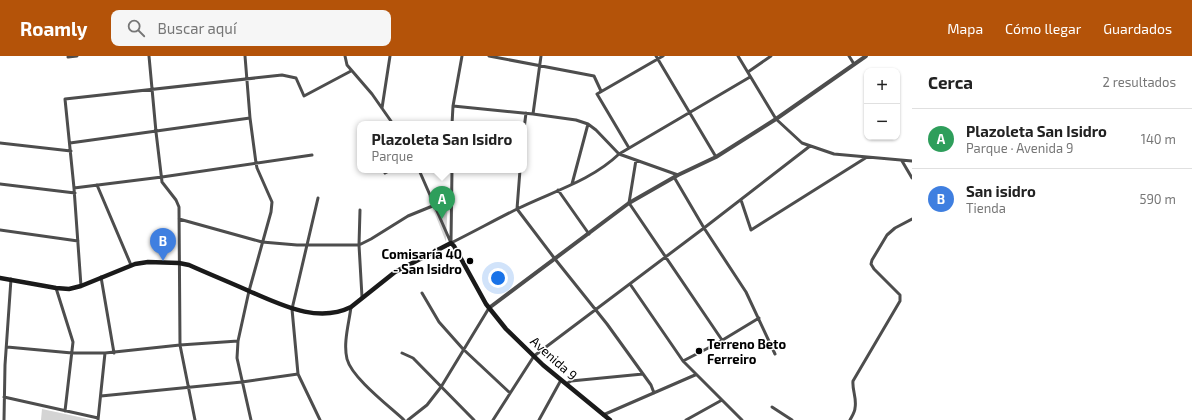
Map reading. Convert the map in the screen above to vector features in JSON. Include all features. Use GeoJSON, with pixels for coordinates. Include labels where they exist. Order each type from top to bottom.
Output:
{"type":"FeatureCollection","features":[{"type":"Feature","properties":{"kind":"main road"},"geometry":{"type":"LineString","coordinates":[[0,278],[70,289],[81,286],[131,265],[148,262],[178,263],[190,265],[292,309],[322,314],[338,312],[351,307],[362,297],[404,267],[451,243]]}},
{"type":"Feature","properties":{"kind":"main road","name":"Avenida 9"},"geometry":{"type":"LineString","coordinates":[[451,243],[489,308],[506,329],[561,380],[610,420]]}},
{"type":"Feature","properties":{"kind":"street"},"geometry":{"type":"LineString","coordinates":[[68,57],[77,56]]}},
{"type":"Feature","properties":{"kind":"street"},"geometry":{"type":"LineString","coordinates":[[149,56],[162,177],[164,185],[177,203],[179,219],[178,263],[180,345],[195,420]]}},
{"type":"Feature","properties":{"kind":"street"},"geometry":{"type":"LineString","coordinates":[[245,56],[250,118],[256,163],[272,202],[271,212],[249,291],[238,341],[237,358],[251,420]]}},
{"type":"Feature","properties":{"kind":"street"},"geometry":{"type":"LineString","coordinates":[[345,56],[347,66],[351,72],[372,94],[391,121]]}},
{"type":"Feature","properties":{"kind":"street"},"geometry":{"type":"LineString","coordinates":[[382,108],[390,56]]}},
{"type":"Feature","properties":{"kind":"street"},"geometry":{"type":"LineString","coordinates":[[452,121],[453,106],[462,56]]}},
{"type":"Feature","properties":{"kind":"street"},"geometry":{"type":"LineString","coordinates":[[489,56],[594,76],[601,91]]}},
{"type":"Feature","properties":{"kind":"street"},"geometry":{"type":"LineString","coordinates":[[533,114],[541,56]]}},
{"type":"Feature","properties":{"kind":"street"},"geometry":{"type":"LineString","coordinates":[[629,148],[597,94],[657,58],[663,56]]}},
{"type":"Feature","properties":{"kind":"street"},"geometry":{"type":"LineString","coordinates":[[738,56],[776,119],[802,143],[834,154],[912,161]]}},
{"type":"Feature","properties":{"kind":"street"},"geometry":{"type":"LineString","coordinates":[[748,72],[771,56]]}},
{"type":"Feature","properties":{"kind":"street"},"geometry":{"type":"LineString","coordinates":[[849,56],[854,64]]}},
{"type":"Feature","properties":{"kind":"street"},"geometry":{"type":"LineString","coordinates":[[408,420],[427,405],[441,387],[489,308],[629,203],[676,176],[716,157],[776,119],[866,56]]}},
{"type":"Feature","properties":{"kind":"street"},"geometry":{"type":"LineString","coordinates":[[657,58],[716,157]]}},
{"type":"Feature","properties":{"kind":"street"},"geometry":{"type":"LineString","coordinates":[[81,286],[75,193],[65,100],[282,75],[296,78],[304,96],[351,72]]}},
{"type":"Feature","properties":{"kind":"street"},"geometry":{"type":"LineString","coordinates":[[451,243],[517,209],[572,184],[607,165],[619,154],[750,77]]}},
{"type":"Feature","properties":{"kind":"street"},"geometry":{"type":"LineString","coordinates":[[453,106],[526,113],[576,120],[588,124],[596,130],[619,154],[676,176],[704,228],[746,292],[775,354]]}},
{"type":"Feature","properties":{"kind":"street"},"geometry":{"type":"LineString","coordinates":[[525,121],[526,113]]}},
{"type":"Feature","properties":{"kind":"street"},"geometry":{"type":"LineString","coordinates":[[70,143],[250,118]]}},
{"type":"Feature","properties":{"kind":"street"},"geometry":{"type":"LineString","coordinates":[[572,184],[588,124]]}},
{"type":"Feature","properties":{"kind":"street"},"geometry":{"type":"LineString","coordinates":[[0,143],[71,151]]}},
{"type":"Feature","properties":{"kind":"street"},"geometry":{"type":"LineString","coordinates":[[493,420],[534,356],[810,146]]}},
{"type":"Feature","properties":{"kind":"street"},"geometry":{"type":"LineString","coordinates":[[74,188],[312,155]]}},
{"type":"Feature","properties":{"kind":"street"},"geometry":{"type":"LineString","coordinates":[[741,200],[751,230],[868,157]]}},
{"type":"Feature","properties":{"kind":"street"},"geometry":{"type":"LineString","coordinates":[[636,160],[629,203],[722,340]]}},
{"type":"Feature","properties":{"kind":"street"},"geometry":{"type":"LineString","coordinates":[[902,161],[912,178]]}},
{"type":"Feature","properties":{"kind":"street"},"geometry":{"type":"LineString","coordinates":[[420,173],[451,243]]}},
{"type":"Feature","properties":{"kind":"street"},"geometry":{"type":"LineString","coordinates":[[451,243],[452,173]]}},
{"type":"Feature","properties":{"kind":"street"},"geometry":{"type":"LineString","coordinates":[[520,173],[517,209],[594,310],[607,324],[651,385],[654,393]]}},
{"type":"Feature","properties":{"kind":"street"},"geometry":{"type":"LineString","coordinates":[[0,184],[75,193]]}},
{"type":"Feature","properties":{"kind":"street"},"geometry":{"type":"LineString","coordinates":[[98,185],[131,265]]}},
{"type":"Feature","properties":{"kind":"street"},"geometry":{"type":"LineString","coordinates":[[558,190],[589,234]]}},
{"type":"Feature","properties":{"kind":"street"},"geometry":{"type":"LineString","coordinates":[[318,198],[292,309],[298,374],[320,420]]}},
{"type":"Feature","properties":{"kind":"street"},"geometry":{"type":"LineString","coordinates":[[179,219],[262,242],[307,245],[359,244],[371,239],[408,216],[434,205]]}},
{"type":"Feature","properties":{"kind":"street"},"geometry":{"type":"LineString","coordinates":[[360,210],[359,244],[362,297]]}},
{"type":"Feature","properties":{"kind":"street"},"geometry":{"type":"LineString","coordinates":[[850,420],[855,409],[855,396],[852,388],[853,381],[900,300],[900,295],[874,269],[871,264],[872,260],[887,235],[895,228],[912,218]]}},
{"type":"Feature","properties":{"kind":"street"},"geometry":{"type":"LineString","coordinates":[[0,230],[78,241]]}},
{"type":"Feature","properties":{"kind":"street"},"geometry":{"type":"LineString","coordinates":[[101,277],[114,353]]}},
{"type":"Feature","properties":{"kind":"street"},"geometry":{"type":"LineString","coordinates":[[4,420],[5,365],[11,280]]}},
{"type":"Feature","properties":{"kind":"street"},"geometry":{"type":"LineString","coordinates":[[630,284],[683,361],[695,375],[742,420]]}},
{"type":"Feature","properties":{"kind":"street"},"geometry":{"type":"LineString","coordinates":[[56,288],[73,342],[66,411]]}},
{"type":"Feature","properties":{"kind":"street"},"geometry":{"type":"LineString","coordinates":[[422,294],[439,322],[463,349],[510,393]]}},
{"type":"Feature","properties":{"kind":"street"},"geometry":{"type":"LineString","coordinates":[[351,307],[346,344],[348,360],[355,374],[404,420]]}},
{"type":"Feature","properties":{"kind":"street"},"geometry":{"type":"LineString","coordinates":[[683,361],[759,318]]}},
{"type":"Feature","properties":{"kind":"street"},"geometry":{"type":"LineString","coordinates":[[7,347],[72,353],[105,354],[180,345],[238,341]]}},
{"type":"Feature","properties":{"kind":"street"},"geometry":{"type":"LineString","coordinates":[[402,353],[414,358],[474,420]]}},
{"type":"Feature","properties":{"kind":"street"},"geometry":{"type":"LineString","coordinates":[[4,397],[98,419],[105,354]]}},
{"type":"Feature","properties":{"kind":"street"},"geometry":{"type":"LineString","coordinates":[[0,365],[5,365]]}},
{"type":"Feature","properties":{"kind":"street"},"geometry":{"type":"LineString","coordinates":[[101,396],[189,388],[298,374]]}},
{"type":"Feature","properties":{"kind":"street"},"geometry":{"type":"LineString","coordinates":[[566,384],[571,381],[643,374]]}},
{"type":"Feature","properties":{"kind":"street"},"geometry":{"type":"LineString","coordinates":[[604,415],[695,375]]}},
{"type":"Feature","properties":{"kind":"street"},"geometry":{"type":"LineString","coordinates":[[539,420],[561,380]]}},
{"type":"Feature","properties":{"kind":"street"},"geometry":{"type":"LineString","coordinates":[[686,420],[722,400]]}},
{"type":"Feature","properties":{"kind":"street"},"geometry":{"type":"LineString","coordinates":[[772,407],[792,420]]}},
{"type":"Feature","properties":{"kind":"shaded area"},"geometry":{"type":"Polygon","coordinates":[[[448,194],[446,242],[428,196],[448,194]]]}},
{"type":"Feature","properties":{"kind":"shaded area"},"geometry":{"type":"Polygon","coordinates":[[[42,409],[93,420],[41,420],[42,409]]]}},
{"type":"Feature","properties":{"kind":"place","name":"Plazoleta San Isidro"},"geometry":{"type":"Point","coordinates":[442,219]}},
{"type":"Feature","properties":{"kind":"place","name":"San isidro"},"geometry":{"type":"Point","coordinates":[163,261]}},
{"type":"Feature","properties":{"kind":"place","name":"Comisaría 40 - San Isidro"},"geometry":{"type":"Point","coordinates":[470,261]}},
{"type":"Feature","properties":{"kind":"place","name":"Terreno Beto Ferreiro"},"geometry":{"type":"Point","coordinates":[699,351]}}]}
